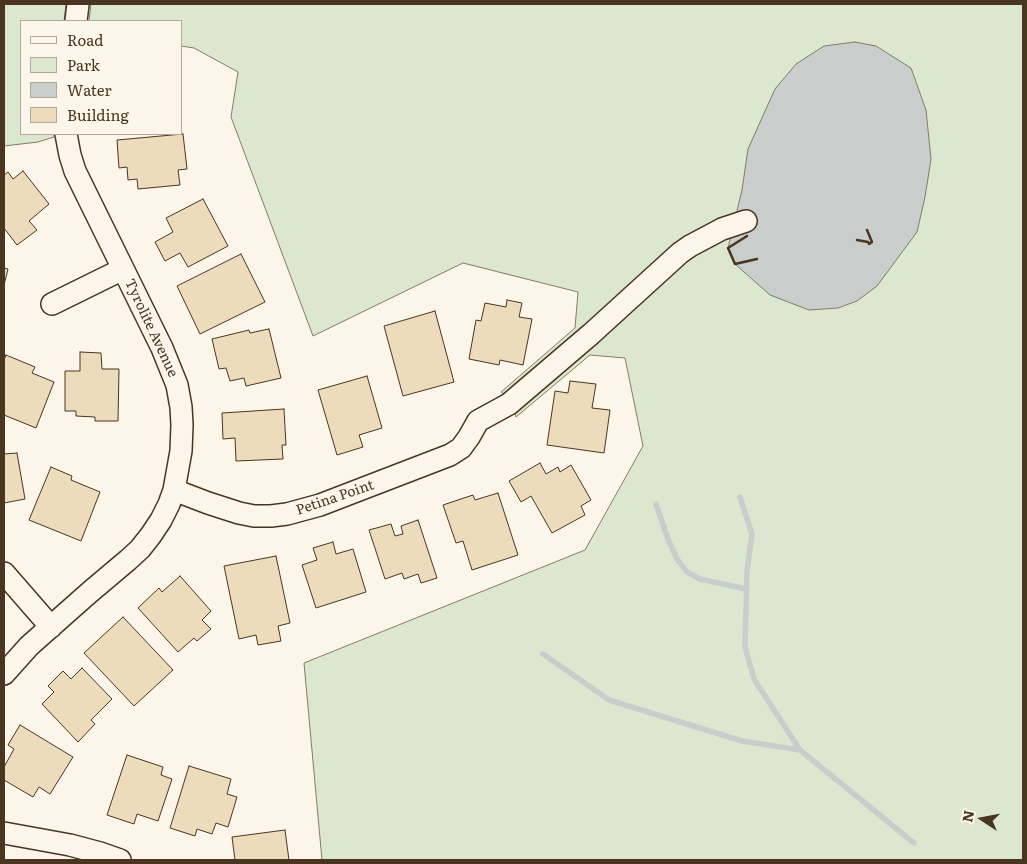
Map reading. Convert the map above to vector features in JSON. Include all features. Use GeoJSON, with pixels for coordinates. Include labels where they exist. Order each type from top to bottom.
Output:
{"type":"FeatureCollection","features":[{"type":"Feature","properties":{"kind":"street"},"geometry":{"type":"LineString","coordinates":[[76,20],[78,4]]}},
{"type":"Feature","properties":{"kind":"street","name":"Tyrolite Avenue"},"geometry":{"type":"LineString","coordinates":[[4,674],[29,646],[140,549],[161,520],[169,504],[180,460],[182,437],[181,407],[177,385],[170,366],[124,269],[75,171],[66,135]]}},
{"type":"Feature","properties":{"kind":"street","name":"Petina Point"},"geometry":{"type":"LineString","coordinates":[[174,490],[226,509],[254,516],[271,516],[320,505],[450,455],[461,448],[478,421],[509,404],[591,334],[680,253],[722,229],[746,221]]}},
{"type":"Feature","properties":{"kind":"street"},"geometry":{"type":"LineString","coordinates":[[52,304],[124,269]]}},
{"type":"Feature","properties":{"kind":"street"},"geometry":{"type":"LineString","coordinates":[[4,573],[51,626]]}},
{"type":"Feature","properties":{"kind":"street"},"geometry":{"type":"LineString","coordinates":[[4,833],[70,845],[120,860]]}},
{"type":"Feature","properties":{"kind":"green space"},"geometry":{"type":"Polygon","coordinates":[[[4,4],[66,4],[64,20],[20,20],[20,135],[54,135],[54,137],[38,142],[4,146],[4,4]]]}},
{"type":"Feature","properties":{"kind":"green space"},"geometry":{"type":"Polygon","coordinates":[[[91,4],[1023,4],[1023,860],[322,860],[304,663],[585,550],[643,446],[625,358],[590,355],[516,417],[512,404],[501,392],[575,328],[578,292],[463,263],[313,336],[231,117],[238,72],[194,48],[182,46],[182,20],[89,20],[91,4]]]}},
{"type":"Feature","properties":{"kind":"water"},"geometry":{"type":"Polygon","coordinates":[[[855,42],[876,46],[911,68],[926,110],[931,159],[925,197],[917,232],[877,286],[857,301],[838,308],[809,310],[770,295],[735,264],[728,248],[742,190],[748,149],[775,89],[796,64],[824,46],[855,42]]]}},
{"type":"Feature","properties":{"kind":"building"},"geometry":{"type":"Polygon","coordinates":[[[182,134],[187,169],[178,170],[180,185],[138,189],[137,179],[128,180],[127,167],[119,168],[117,140],[182,134]]]}},
{"type":"Feature","properties":{"kind":"building"},"geometry":{"type":"Polygon","coordinates":[[[23,171],[49,204],[29,221],[37,230],[17,245],[4,228],[4,175],[8,172],[13,179],[23,171]]]}},
{"type":"Feature","properties":{"kind":"building"},"geometry":{"type":"Polygon","coordinates":[[[203,199],[228,246],[188,267],[180,253],[165,261],[155,242],[173,232],[166,218],[203,199]]]}},
{"type":"Feature","properties":{"kind":"building"},"geometry":{"type":"Polygon","coordinates":[[[241,254],[265,302],[200,334],[177,286],[241,254]]]}},
{"type":"Feature","properties":{"kind":"building"},"geometry":{"type":"Polygon","coordinates":[[[4,268],[8,269],[4,285],[4,268]]]}},
{"type":"Feature","properties":{"kind":"building"},"geometry":{"type":"Polygon","coordinates":[[[507,300],[522,303],[519,317],[532,319],[523,365],[500,360],[499,365],[469,359],[476,320],[481,321],[485,303],[506,307],[507,300]]]}},
{"type":"Feature","properties":{"kind":"building"},"geometry":{"type":"Polygon","coordinates":[[[435,311],[454,382],[403,396],[384,326],[435,311]]]}},
{"type":"Feature","properties":{"kind":"building"},"geometry":{"type":"Polygon","coordinates":[[[269,329],[281,378],[246,386],[244,378],[230,381],[226,368],[219,369],[212,339],[249,330],[250,333],[269,329]]]}},
{"type":"Feature","properties":{"kind":"building"},"geometry":{"type":"Polygon","coordinates":[[[80,352],[101,353],[102,369],[119,369],[118,421],[95,421],[95,417],[76,416],[76,411],[65,411],[65,371],[80,371],[80,352]]]}},
{"type":"Feature","properties":{"kind":"building"},"geometry":{"type":"Polygon","coordinates":[[[6,355],[35,367],[32,373],[54,382],[36,428],[4,415],[4,360],[6,355]]]}},
{"type":"Feature","properties":{"kind":"building"},"geometry":{"type":"Polygon","coordinates":[[[367,376],[382,428],[359,435],[363,447],[337,455],[318,390],[367,376]]]}},
{"type":"Feature","properties":{"kind":"building"},"geometry":{"type":"Polygon","coordinates":[[[570,381],[596,384],[592,408],[610,410],[604,453],[547,445],[555,391],[568,393],[570,381]]]}},
{"type":"Feature","properties":{"kind":"building"},"geometry":{"type":"Polygon","coordinates":[[[284,409],[286,445],[282,445],[283,459],[236,461],[235,438],[223,439],[222,413],[284,409]]]}},
{"type":"Feature","properties":{"kind":"building"},"geometry":{"type":"Polygon","coordinates":[[[17,453],[25,499],[4,503],[4,454],[17,453]]]}},
{"type":"Feature","properties":{"kind":"building"},"geometry":{"type":"Polygon","coordinates":[[[540,463],[546,474],[558,467],[560,472],[571,465],[591,500],[581,506],[585,515],[552,533],[531,496],[521,502],[509,481],[540,463]]]}},
{"type":"Feature","properties":{"kind":"building"},"geometry":{"type":"Polygon","coordinates":[[[51,467],[72,476],[71,480],[100,492],[81,541],[29,520],[51,467]]]}},
{"type":"Feature","properties":{"kind":"building"},"geometry":{"type":"Polygon","coordinates":[[[498,493],[518,555],[472,570],[463,541],[456,543],[443,505],[473,495],[475,500],[498,493]]]}},
{"type":"Feature","properties":{"kind":"building"},"geometry":{"type":"Polygon","coordinates":[[[418,520],[437,578],[421,583],[418,574],[404,579],[402,573],[385,579],[369,530],[391,524],[395,536],[403,534],[401,526],[418,520]]]}},
{"type":"Feature","properties":{"kind":"building"},"geometry":{"type":"Polygon","coordinates":[[[333,542],[336,554],[353,549],[366,592],[316,608],[302,565],[317,560],[313,548],[333,542]]]}},
{"type":"Feature","properties":{"kind":"building"},"geometry":{"type":"Polygon","coordinates":[[[276,556],[290,623],[278,626],[281,641],[258,645],[256,635],[239,639],[224,566],[276,556]]]}},
{"type":"Feature","properties":{"kind":"building"},"geometry":{"type":"Polygon","coordinates":[[[180,576],[211,611],[202,620],[211,629],[197,641],[194,638],[178,652],[138,608],[159,588],[162,592],[180,576]]]}},
{"type":"Feature","properties":{"kind":"building"},"geometry":{"type":"Polygon","coordinates":[[[123,617],[173,670],[134,706],[84,653],[123,617]]]}},
{"type":"Feature","properties":{"kind":"building"},"geometry":{"type":"Polygon","coordinates":[[[82,668],[112,699],[91,720],[95,724],[78,742],[42,704],[54,692],[48,686],[63,671],[71,679],[82,668]]]}},
{"type":"Feature","properties":{"kind":"building"},"geometry":{"type":"Polygon","coordinates":[[[20,725],[73,757],[50,794],[39,787],[33,797],[4,780],[4,767],[14,749],[8,745],[20,725]]]}},
{"type":"Feature","properties":{"kind":"building"},"geometry":{"type":"Polygon","coordinates":[[[127,755],[163,767],[161,775],[172,779],[158,821],[137,814],[134,824],[107,815],[127,755]]]}},
{"type":"Feature","properties":{"kind":"building"},"geometry":{"type":"Polygon","coordinates":[[[189,766],[231,779],[227,794],[237,797],[228,827],[216,823],[212,834],[197,829],[195,836],[170,828],[189,766]]]}},
{"type":"Feature","properties":{"kind":"building"},"geometry":{"type":"Polygon","coordinates":[[[285,830],[289,860],[235,860],[232,837],[285,830]]]}},
{"type":"Feature","properties":{"kind":"waterway"},"geometry":{"type":"LineString","coordinates":[[740,497],[752,534],[747,571],[745,647],[754,679],[800,750],[914,843]]}},
{"type":"Feature","properties":{"kind":"waterway"},"geometry":{"type":"LineString","coordinates":[[656,504],[677,559],[687,572],[700,579],[746,589]]}},
{"type":"Feature","properties":{"kind":"waterway"},"geometry":{"type":"LineString","coordinates":[[543,654],[609,700],[742,741],[800,750]]}},
{"type":"Feature","properties":{"kind":"wall"},"geometry":{"type":"LineString","coordinates":[[857,240],[868,242],[869,244],[872,242],[867,230]]}},
{"type":"Feature","properties":{"kind":"wall"},"geometry":{"type":"LineString","coordinates":[[747,236],[728,248],[735,264],[757,259]]}}]}
